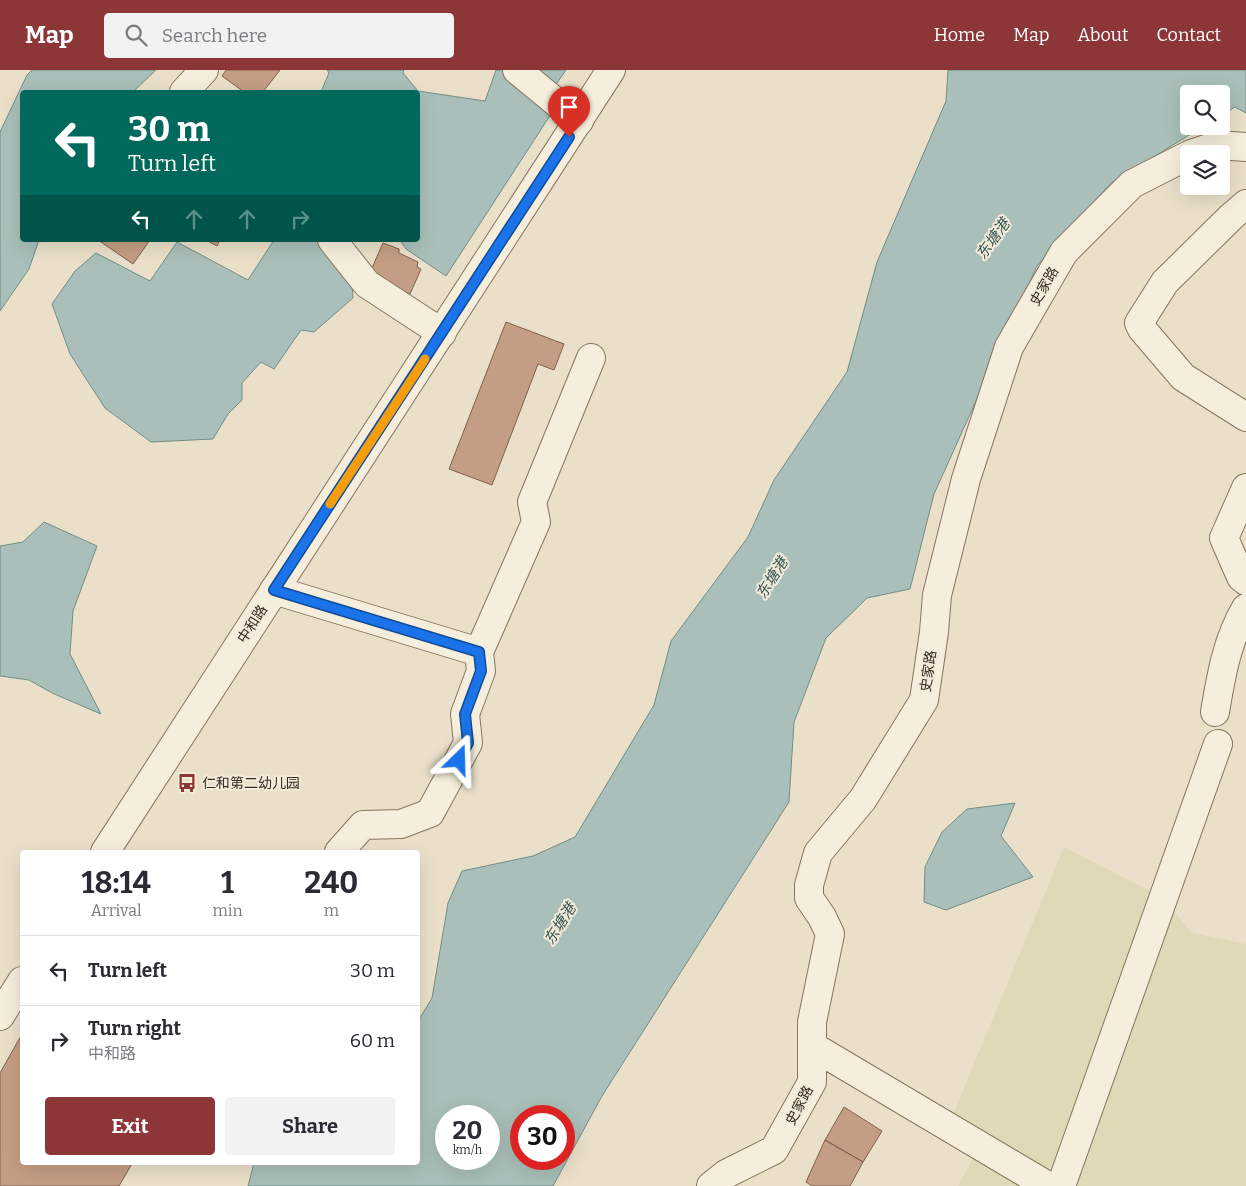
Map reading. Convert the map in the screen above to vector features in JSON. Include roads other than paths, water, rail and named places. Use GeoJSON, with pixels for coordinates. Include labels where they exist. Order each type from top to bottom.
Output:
{"type":"FeatureCollection","features":[{"type":"Feature","properties":{"kind":"street"},"geometry":{"type":"LineString","coordinates":[[186,90],[204,70]]}},
{"type":"Feature","properties":{"kind":"street"},"geometry":{"type":"LineString","coordinates":[[517,70],[579,121]]}},
{"type":"Feature","properties":{"kind":"street","name":"中和路"},"geometry":{"type":"LineString","coordinates":[[106,850],[612,70]]}},
{"type":"Feature","properties":{"kind":"street","name":"史家路"},"geometry":{"type":"LineString","coordinates":[[1230,146],[1246,147]]}},
{"type":"Feature","properties":{"kind":"street","name":"史家路"},"geometry":{"type":"LineString","coordinates":[[711,1186],[726,1174],[774,1150],[812,1082],[812,1022],[830,934],[809,898],[808,885],[818,854],[863,800],[924,700],[934,632],[937,595],[966,479],[1009,347],[1064,252],[1132,184],[1180,159]]}},
{"type":"Feature","properties":{"kind":"street"},"geometry":{"type":"LineString","coordinates":[[1246,204],[1231,216],[1165,282],[1139,323],[1183,377],[1246,417]]}},
{"type":"Feature","properties":{"kind":"street"},"geometry":{"type":"LineString","coordinates":[[334,242],[367,284],[442,333]]}},
{"type":"Feature","properties":{"kind":"street"},"geometry":{"type":"LineString","coordinates":[[341,850],[363,825],[401,824],[430,813],[468,743],[465,714],[481,671],[479,652],[536,522],[532,502],[591,358]]}},
{"type":"Feature","properties":{"kind":"street"},"geometry":{"type":"LineString","coordinates":[[1246,488],[1224,538],[1241,577],[1246,581]]}},
{"type":"Feature","properties":{"kind":"street"},"geometry":{"type":"LineString","coordinates":[[274,590],[479,652]]}},
{"type":"Feature","properties":{"kind":"street"},"geometry":{"type":"LineString","coordinates":[[1215,712],[1224,663],[1235,627],[1246,608]]}},
{"type":"Feature","properties":{"kind":"street"},"geometry":{"type":"LineString","coordinates":[[1061,1186],[1218,744]]}},
{"type":"Feature","properties":{"kind":"street"},"geometry":{"type":"LineString","coordinates":[[0,1016],[20,984]]}},
{"type":"Feature","properties":{"kind":"street"},"geometry":{"type":"LineString","coordinates":[[812,1046],[1048,1186]]}},
{"type":"Feature","properties":{"kind":"water"},"geometry":{"type":"Polygon","coordinates":[[[32,70],[156,70],[135,90],[20,90],[20,242],[38,242],[29,269],[0,311],[0,132],[27,75],[32,70]]]}},
{"type":"Feature","properties":{"kind":"water"},"geometry":{"type":"Polygon","coordinates":[[[327,70],[404,70],[403,73],[417,90],[322,90],[329,73],[327,70]]]}},
{"type":"Feature","properties":{"kind":"water"},"geometry":{"type":"Polygon","coordinates":[[[496,70],[506,70],[553,111],[446,276],[406,249],[401,242],[420,242],[420,91],[485,101],[496,70]]]}},
{"type":"Feature","properties":{"kind":"water"},"geometry":{"type":"Polygon","coordinates":[[[536,70],[566,70],[555,86],[536,70]]]}},
{"type":"Feature","properties":{"kind":"water","name":"东塘港"},"geometry":{"type":"Polygon","coordinates":[[[948,70],[1246,70],[1246,113],[1235,107],[1230,110],[1230,85],[1180,85],[1180,135],[1189,135],[1111,183],[1037,266],[934,494],[910,589],[867,598],[826,638],[794,722],[789,802],[602,1096],[575,1146],[575,1105],[510,1105],[510,1170],[562,1170],[553,1186],[248,1186],[253,1165],[420,1165],[420,1018],[432,998],[448,903],[462,871],[533,856],[575,837],[654,705],[671,641],[748,537],[774,480],[847,372],[877,262],[946,101],[948,70]]]}},
{"type":"Feature","properties":{"kind":"water"},"geometry":{"type":"Polygon","coordinates":[[[177,242],[248,280],[273,242],[323,242],[328,244],[351,271],[353,298],[314,332],[301,330],[274,369],[261,362],[242,383],[242,400],[228,414],[213,439],[151,442],[105,408],[70,354],[52,304],[75,271],[96,253],[150,281],[177,242]]]}},
{"type":"Feature","properties":{"kind":"water"},"geometry":{"type":"Polygon","coordinates":[[[44,522],[97,546],[73,611],[70,654],[101,714],[52,693],[29,680],[0,676],[0,546],[23,542],[44,522]]]}},
{"type":"Feature","properties":{"kind":"water"},"geometry":{"type":"Polygon","coordinates":[[[1015,803],[1001,836],[1033,877],[946,910],[924,902],[925,867],[942,832],[967,809],[1015,803]]]}},
{"type":"Feature","properties":{"kind":"place","name":"仁和第二幼儿园"},"geometry":{"type":"Point","coordinates":[187,783]}}]}
